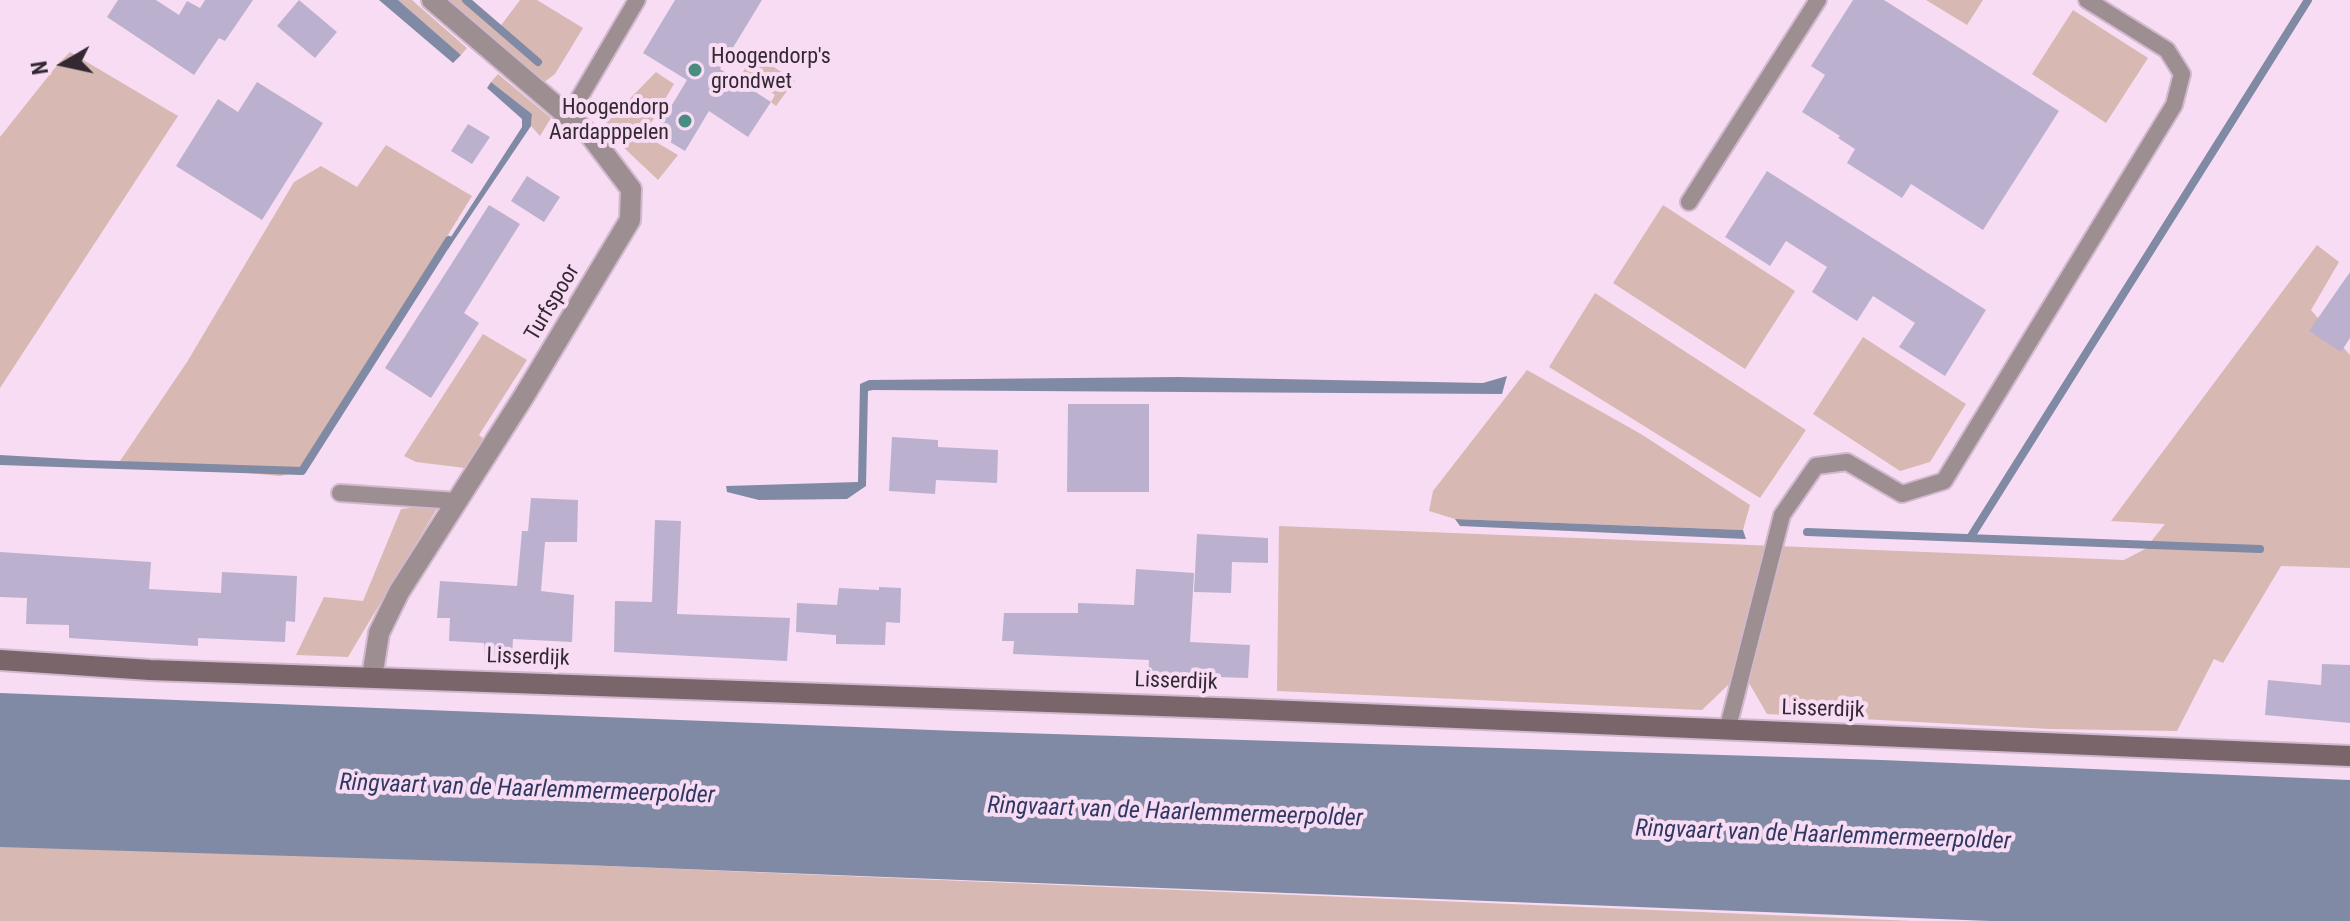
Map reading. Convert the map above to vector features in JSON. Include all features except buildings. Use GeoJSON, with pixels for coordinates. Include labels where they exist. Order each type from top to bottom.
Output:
{"type":"FeatureCollection","features":[{"type":"Feature","properties":{"kind":"street","name":"Turfspoor"},"geometry":{"type":"LineString","coordinates":[[372,677],[379,633],[399,592],[524,396],[630,220],[631,189],[590,135],[432,0]]}},
{"type":"Feature","properties":{"kind":"street","name":"Lisserdijk"},"geometry":{"type":"LineString","coordinates":[[0,660],[150,670],[1260,710],[2350,756]]}},
{"type":"Feature","properties":{"kind":"lane"},"geometry":{"type":"LineString","coordinates":[[568,117],[637,0]]}},
{"type":"Feature","properties":{"kind":"lane"},"geometry":{"type":"LineString","coordinates":[[1689,202],[1818,0]]}},
{"type":"Feature","properties":{"kind":"lane"},"geometry":{"type":"LineString","coordinates":[[1727,731],[1782,515],[1816,466],[1847,462],[1902,494],[1944,481],[2174,105],[2182,74],[2167,50],[2087,0]]}},
{"type":"Feature","properties":{"kind":"lane"},"geometry":{"type":"LineString","coordinates":[[340,493],[457,501]]}},
{"type":"Feature","properties":{"kind":"shaded area"},"geometry":{"type":"Polygon","coordinates":[[[398,0],[412,0],[467,48],[461,55],[398,0]]]}},
{"type":"Feature","properties":{"kind":"shaded area"},"geometry":{"type":"Polygon","coordinates":[[[445,0],[466,0],[499,28],[520,0],[537,0],[583,28],[555,74],[543,83],[445,0]]]}},
{"type":"Feature","properties":{"kind":"shaded area"},"geometry":{"type":"Polygon","coordinates":[[[1926,0],[1983,0],[1967,25],[1926,0]]]}},
{"type":"Feature","properties":{"kind":"shaded area"},"geometry":{"type":"Polygon","coordinates":[[[2073,10],[2148,58],[2106,123],[2032,74],[2073,10]]]}},
{"type":"Feature","properties":{"kind":"shaded area"},"geometry":{"type":"Polygon","coordinates":[[[70,52],[178,116],[0,388],[0,137],[70,52]]]}},
{"type":"Feature","properties":{"kind":"shaded area"},"geometry":{"type":"Polygon","coordinates":[[[752,54],[795,80],[776,106],[771,102],[775,95],[752,78],[732,108],[728,102],[752,54]]]}},
{"type":"Feature","properties":{"kind":"shaded area"},"geometry":{"type":"Polygon","coordinates":[[[656,72],[674,84],[644,135],[678,155],[658,180],[602,127],[656,72]]]}},
{"type":"Feature","properties":{"kind":"shaded area"},"geometry":{"type":"Polygon","coordinates":[[[498,74],[551,118],[540,136],[531,126],[532,114],[491,82],[498,74]]]}},
{"type":"Feature","properties":{"kind":"shaded area"},"geometry":{"type":"Polygon","coordinates":[[[386,145],[472,196],[302,471],[280,476],[120,461],[187,362],[294,182],[321,166],[357,187],[386,145]]]}},
{"type":"Feature","properties":{"kind":"shaded area"},"geometry":{"type":"Polygon","coordinates":[[[1663,205],[1795,291],[1745,369],[1613,283],[1663,205]]]}},
{"type":"Feature","properties":{"kind":"shaded area"},"geometry":{"type":"Polygon","coordinates":[[[2317,245],[2339,262],[2311,310],[2350,355],[2350,568],[2281,566],[2223,663],[2214,659],[2177,731],[2050,729],[1767,714],[1749,683],[1728,685],[1702,710],[1277,691],[1279,526],[2124,560],[2145,549],[2165,524],[2111,521],[2317,245]]]}},
{"type":"Feature","properties":{"kind":"shaded area"},"geometry":{"type":"Polygon","coordinates":[[[1595,293],[1806,430],[1760,498],[1549,367],[1595,293]]]}},
{"type":"Feature","properties":{"kind":"shaded area"},"geometry":{"type":"Polygon","coordinates":[[[483,334],[527,360],[479,435],[485,440],[465,468],[416,462],[404,456],[483,334]]]}},
{"type":"Feature","properties":{"kind":"shaded area"},"geometry":{"type":"Polygon","coordinates":[[[1863,337],[1966,404],[1930,462],[1900,471],[1813,414],[1863,337]]]}},
{"type":"Feature","properties":{"kind":"shaded area"},"geometry":{"type":"Polygon","coordinates":[[[1527,370],[1641,434],[1750,505],[1743,530],[1455,519],[1429,511],[1433,491],[1527,370]]]}},
{"type":"Feature","properties":{"kind":"shaded area"},"geometry":{"type":"Polygon","coordinates":[[[439,505],[348,657],[296,655],[324,597],[363,601],[401,509],[439,505]]]}},
{"type":"Feature","properties":{"kind":"shaded area"},"geometry":{"type":"Polygon","coordinates":[[[0,844],[584,865],[1914,921],[0,921],[0,844]]]}},
{"type":"Feature","properties":{"kind":"water"},"geometry":{"type":"Polygon","coordinates":[[[379,0],[398,0],[461,55],[453,63],[379,0]]]}},
{"type":"Feature","properties":{"kind":"water"},"geometry":{"type":"Polygon","coordinates":[[[491,82],[532,114],[531,126],[448,249],[449,240],[522,127],[522,119],[487,88],[491,82]]]}},
{"type":"Feature","properties":{"kind":"water"},"geometry":{"type":"Polygon","coordinates":[[[1507,376],[1502,394],[873,390],[868,391],[866,486],[847,499],[759,500],[727,492],[726,486],[858,482],[860,384],[869,380],[1178,377],[1483,383],[1507,376]]]}},
{"type":"Feature","properties":{"kind":"water"},"geometry":{"type":"Polygon","coordinates":[[[0,455],[88,460],[88,468],[0,465],[0,455]]]}},
{"type":"Feature","properties":{"kind":"water"},"geometry":{"type":"Polygon","coordinates":[[[1455,519],[1743,530],[1746,539],[1460,526],[1455,519]]]}},
{"type":"Feature","properties":{"kind":"water","name":"Ringvaart van de Haarlemmermeerpolder"},"geometry":{"type":"Polygon","coordinates":[[[0,693],[957,731],[1882,760],[2350,780],[2350,921],[1990,921],[584,865],[0,847],[0,693]]]}},
{"type":"Feature","properties":{"kind":"waterway"},"geometry":{"type":"LineString","coordinates":[[466,0],[538,62]]}},
{"type":"Feature","properties":{"kind":"waterway"},"geometry":{"type":"LineString","coordinates":[[1970,538],[2308,0]]}},
{"type":"Feature","properties":{"kind":"waterway"},"geometry":{"type":"LineString","coordinates":[[88,464],[302,471],[449,240]]}},
{"type":"Feature","properties":{"kind":"waterway"},"geometry":{"type":"LineString","coordinates":[[1807,532],[2260,549]]}},
{"type":"Feature","properties":{"kind":"place","name":"Hoogendorp's grondwet"},"geometry":{"type":"Point","coordinates":[695,70]}},
{"type":"Feature","properties":{"kind":"place","name":"Hoogendorp Aardapppelen"},"geometry":{"type":"Point","coordinates":[685,121]}}]}
